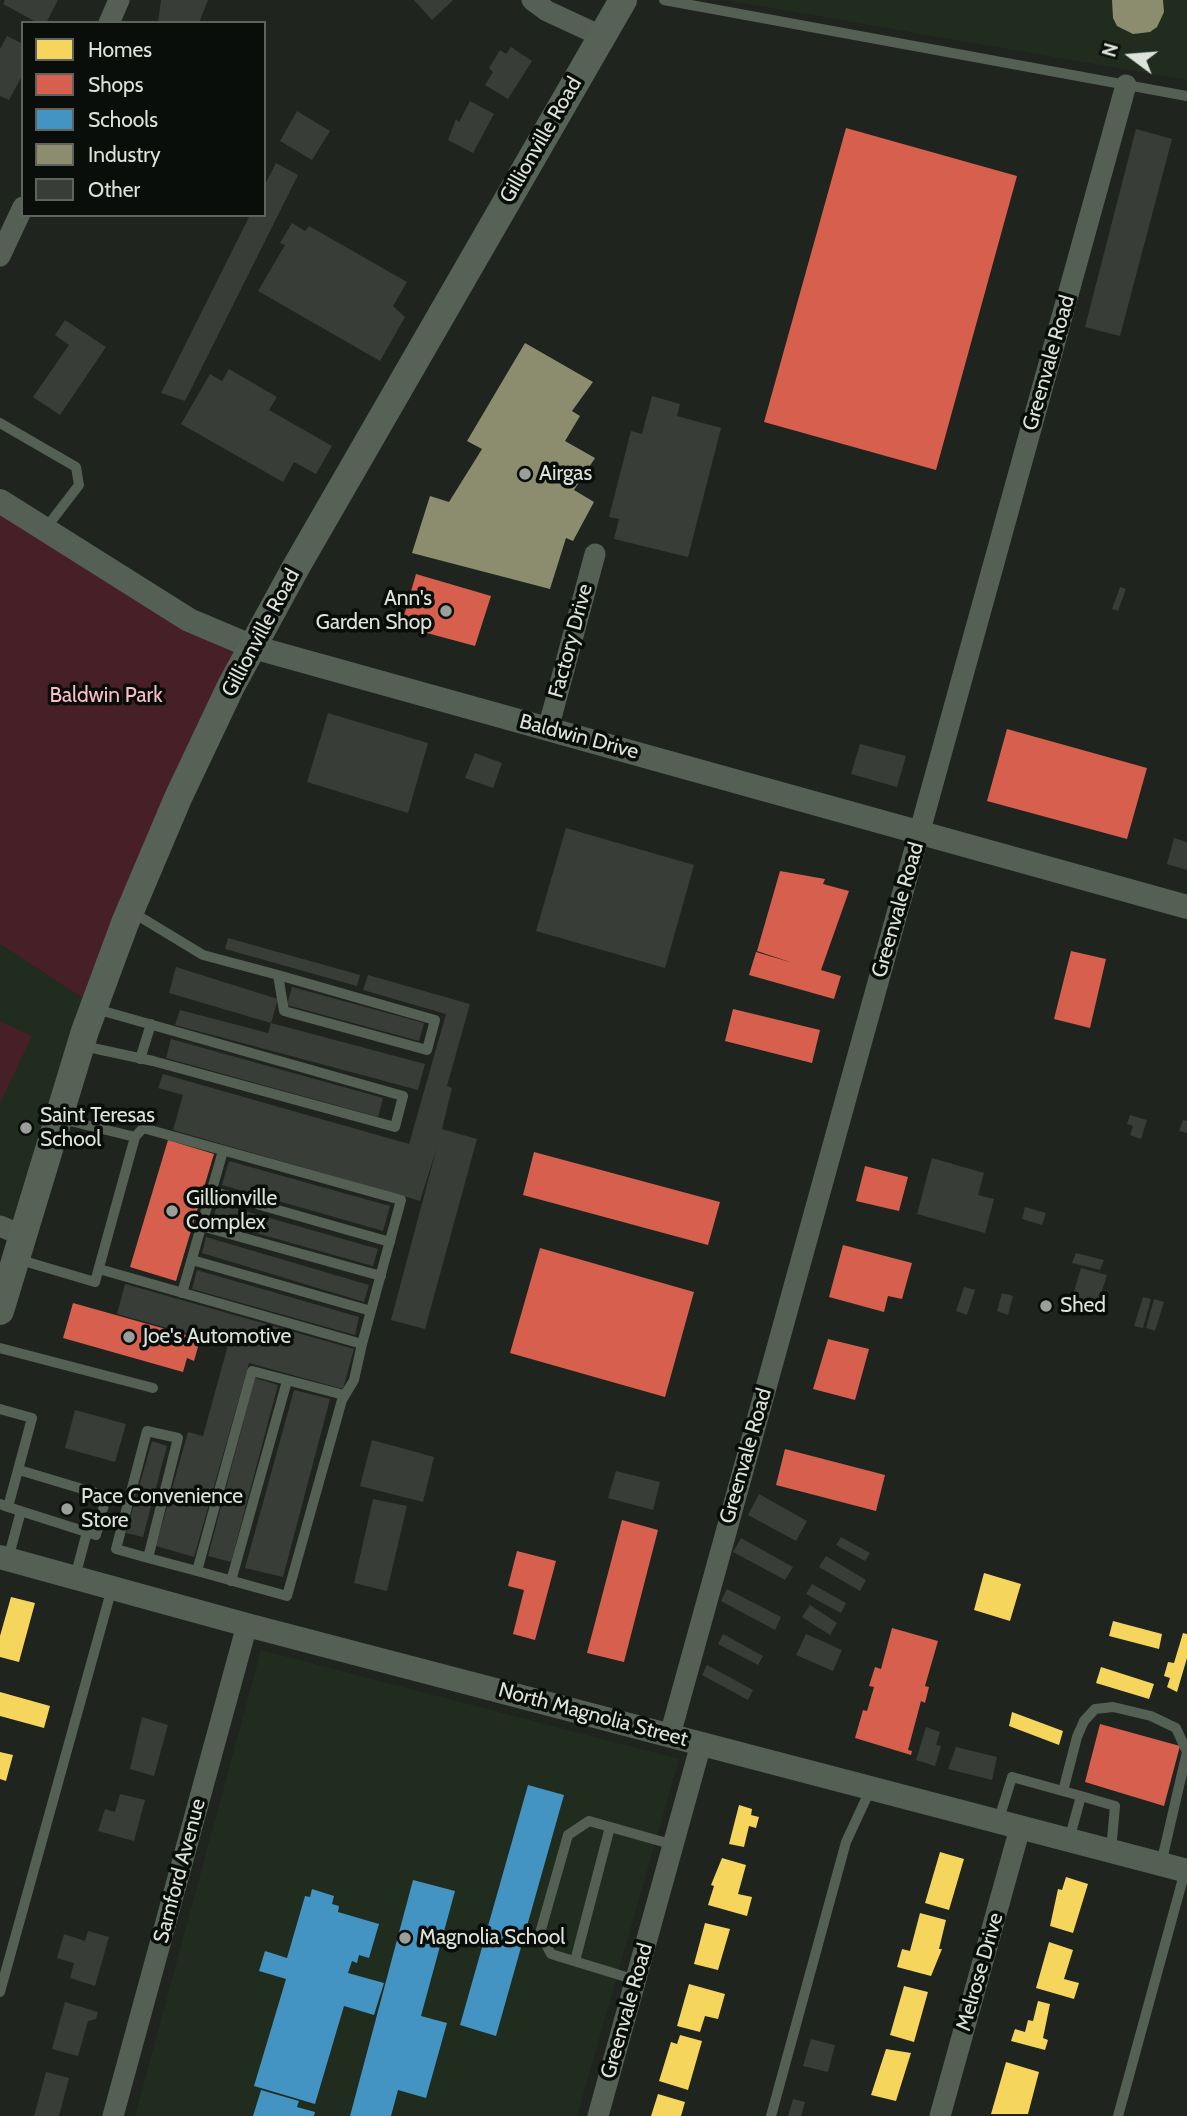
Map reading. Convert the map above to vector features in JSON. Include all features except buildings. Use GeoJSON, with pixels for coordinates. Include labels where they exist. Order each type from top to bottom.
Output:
{"type":"FeatureCollection","features":[{"type":"Feature","properties":{"kind":"main road","name":"Gillionville Road"},"geometry":{"type":"LineString","coordinates":[[0,1311],[12,1240],[57,1118],[93,1008],[178,798],[253,647],[623,0]]}},
{"type":"Feature","properties":{"kind":"street"},"geometry":{"type":"LineString","coordinates":[[110,21],[119,0]]}},
{"type":"Feature","properties":{"kind":"street"},"geometry":{"type":"LineString","coordinates":[[532,0],[547,11],[601,36]]}},
{"type":"Feature","properties":{"kind":"street","name":"Greenvale Road"},"geometry":{"type":"LineString","coordinates":[[670,1735],[1126,85]]}},
{"type":"Feature","properties":{"kind":"street"},"geometry":{"type":"LineString","coordinates":[[0,256],[21,211]]}},
{"type":"Feature","properties":{"kind":"street","name":"Baldwin Drive"},"geometry":{"type":"LineString","coordinates":[[0,501],[189,620],[253,647],[1187,907]]}},
{"type":"Feature","properties":{"kind":"street","name":"Factory Drive"},"geometry":{"type":"LineString","coordinates":[[548,729],[595,554]]}},
{"type":"Feature","properties":{"kind":"street","name":"North Magnolia Street"},"geometry":{"type":"LineString","coordinates":[[4,1558],[247,1625],[1186,1871]]}},
{"type":"Feature","properties":{"kind":"street","name":"Samford Avenue"},"geometry":{"type":"LineString","coordinates":[[113,2116],[247,1625]]}},
{"type":"Feature","properties":{"kind":"street","name":"Greenvale Road"},"geometry":{"type":"LineString","coordinates":[[598,2116],[701,1744]]}},
{"type":"Feature","properties":{"kind":"street","name":"Melrose Drive"},"geometry":{"type":"LineString","coordinates":[[940,2116],[1009,1825]]}},
{"type":"Feature","properties":{"kind":"lane"},"geometry":{"type":"LineString","coordinates":[[664,0],[1187,96]]}},
{"type":"Feature","properties":{"kind":"lane"},"geometry":{"type":"LineString","coordinates":[[0,423],[76,467],[79,485],[46,528]]}},
{"type":"Feature","properties":{"kind":"lane"},"geometry":{"type":"LineString","coordinates":[[130,911],[203,955],[278,975],[435,1020],[427,1049],[284,1011],[278,975]]}},
{"type":"Feature","properties":{"kind":"lane"},"geometry":{"type":"LineString","coordinates":[[80,1046],[140,1059],[394,1127],[403,1096],[93,1008]]}},
{"type":"Feature","properties":{"kind":"lane"},"geometry":{"type":"LineString","coordinates":[[140,1059],[151,1024]]}},
{"type":"Feature","properties":{"kind":"lane"},"geometry":{"type":"LineString","coordinates":[[57,1118],[135,1137]]}},
{"type":"Feature","properties":{"kind":"lane"},"geometry":{"type":"LineString","coordinates":[[12,1240],[95,1282],[135,1137],[143,1128],[401,1200],[354,1380],[344,1395],[287,1596],[231,1581],[197,1571],[148,1558],[116,1549],[147,1431],[178,1438],[148,1558]]}},
{"type":"Feature","properties":{"kind":"lane"},"geometry":{"type":"LineString","coordinates":[[183,1293],[223,1151]]}},
{"type":"Feature","properties":{"kind":"lane"},"geometry":{"type":"LineString","coordinates":[[211,1191],[390,1242]]}},
{"type":"Feature","properties":{"kind":"lane"},"geometry":{"type":"LineString","coordinates":[[201,1226],[381,1276]]}},
{"type":"Feature","properties":{"kind":"lane"},"geometry":{"type":"LineString","coordinates":[[192,1261],[371,1311]]}},
{"type":"Feature","properties":{"kind":"lane"},"geometry":{"type":"LineString","coordinates":[[99,1269],[362,1344]]}},
{"type":"Feature","properties":{"kind":"lane"},"geometry":{"type":"LineString","coordinates":[[0,1348],[153,1388]]}},
{"type":"Feature","properties":{"kind":"lane"},"geometry":{"type":"LineString","coordinates":[[197,1571],[252,1371],[344,1395]]}},
{"type":"Feature","properties":{"kind":"lane"},"geometry":{"type":"LineString","coordinates":[[231,1581],[287,1381]]}},
{"type":"Feature","properties":{"kind":"lane"},"geometry":{"type":"LineString","coordinates":[[0,1409],[32,1418],[19,1470],[4,1505],[92,1530],[75,1577]]}},
{"type":"Feature","properties":{"kind":"lane"},"geometry":{"type":"LineString","coordinates":[[19,1470],[106,1496],[103,1509]]}},
{"type":"Feature","properties":{"kind":"lane"},"geometry":{"type":"LineString","coordinates":[[58,1496],[61,1483]]}},
{"type":"Feature","properties":{"kind":"lane"},"geometry":{"type":"LineString","coordinates":[[82,1503],[85,1490]]}},
{"type":"Feature","properties":{"kind":"lane"},"geometry":{"type":"LineString","coordinates":[[4,1558],[21,1511]]}},
{"type":"Feature","properties":{"kind":"lane"},"geometry":{"type":"LineString","coordinates":[[0,1992],[112,1588]]}},
{"type":"Feature","properties":{"kind":"lane"},"geometry":{"type":"LineString","coordinates":[[1063,1791],[1077,1737],[1084,1721],[1095,1709],[1113,1707],[1151,1716],[1177,1728],[1186,1752],[1161,1865]]}},
{"type":"Feature","properties":{"kind":"lane"},"geometry":{"type":"LineString","coordinates":[[1009,1825],[1012,1777],[1115,1806],[1111,1852]]}},
{"type":"Feature","properties":{"kind":"lane"},"geometry":{"type":"LineString","coordinates":[[771,2116],[846,1842],[871,1788]]}},
{"type":"Feature","properties":{"kind":"lane"},"geometry":{"type":"LineString","coordinates":[[1069,1840],[1081,1796]]}},
{"type":"Feature","properties":{"kind":"lane"},"geometry":{"type":"LineString","coordinates":[[636,1980],[551,1954],[540,1934],[568,1835],[589,1821],[674,1844]]}},
{"type":"Feature","properties":{"kind":"lane"},"geometry":{"type":"LineString","coordinates":[[575,1961],[610,1827]]}},
{"type":"Feature","properties":{"kind":"lane"},"geometry":{"type":"LineString","coordinates":[[1118,2116],[1186,1871]]}},
{"type":"Feature","properties":{"kind":"shaded area"},"geometry":{"type":"Polygon","coordinates":[[[725,0],[1187,0],[1187,80],[725,0]]]}},
{"type":"Feature","properties":{"kind":"shaded area","name":"Saint Teresas School"},"geometry":{"type":"Polygon","coordinates":[[[0,944],[92,1004],[19,1232],[0,1223],[0,944]]]}},
{"type":"Feature","properties":{"kind":"shaded area","name":"Magnolia School"},"geometry":{"type":"Polygon","coordinates":[[[261,1650],[679,1759],[577,2116],[135,2116],[261,1650]]]}},
{"type":"Feature","properties":{"kind":"green space","name":"Baldwin Park"},"geometry":{"type":"Polygon","coordinates":[[[0,503],[250,647],[92,1004],[0,944],[0,503]]]}},
{"type":"Feature","properties":{"kind":"green space"},"geometry":{"type":"Polygon","coordinates":[[[0,1021],[32,1036],[0,1103],[0,1021]]]}},
{"type":"Feature","properties":{"kind":"place","name":"Airgas"},"geometry":{"type":"Point","coordinates":[525,474]}},
{"type":"Feature","properties":{"kind":"place","name":"Ann's Garden Shop"},"geometry":{"type":"Point","coordinates":[446,611]}},
{"type":"Feature","properties":{"kind":"place","name":"Saint Teresas School"},"geometry":{"type":"Point","coordinates":[26,1128]}},
{"type":"Feature","properties":{"kind":"place","name":"Gillionville Complex"},"geometry":{"type":"Point","coordinates":[172,1211]}},
{"type":"Feature","properties":{"kind":"place","name":"Shed"},"geometry":{"type":"Point","coordinates":[1046,1306]}},
{"type":"Feature","properties":{"kind":"place","name":"Joe's Automotive"},"geometry":{"type":"Point","coordinates":[129,1337]}},
{"type":"Feature","properties":{"kind":"place","name":"Pace Convenience Store"},"geometry":{"type":"Point","coordinates":[67,1509]}},
{"type":"Feature","properties":{"kind":"place","name":"Magnolia School"},"geometry":{"type":"Point","coordinates":[405,1938]}}]}
